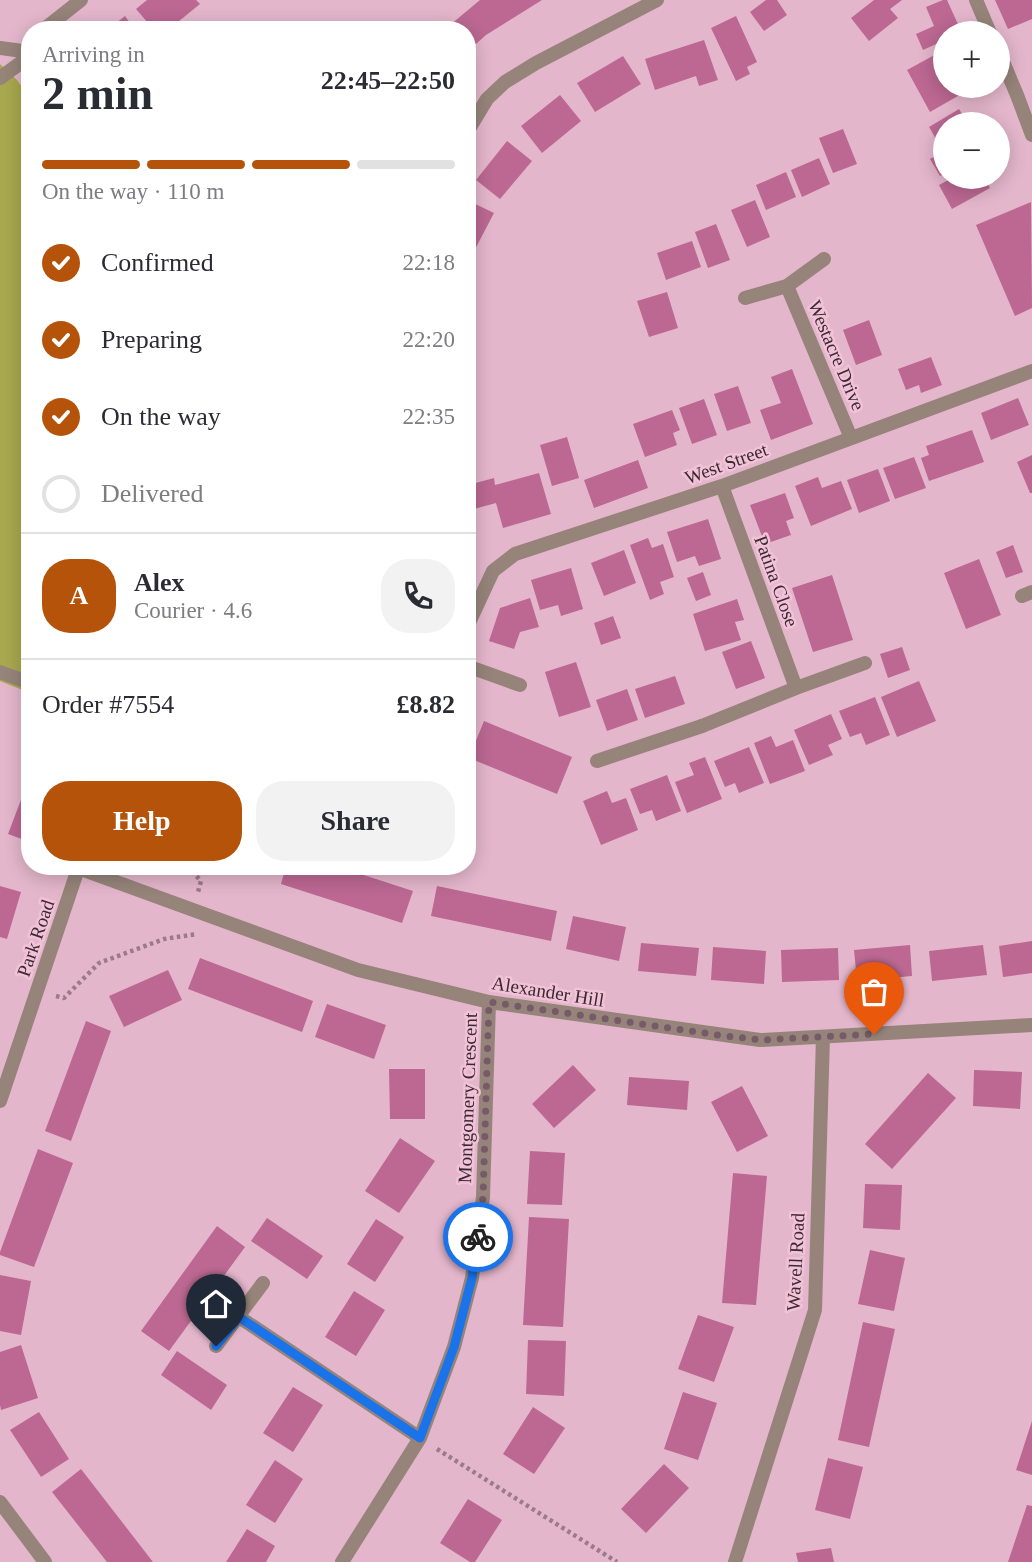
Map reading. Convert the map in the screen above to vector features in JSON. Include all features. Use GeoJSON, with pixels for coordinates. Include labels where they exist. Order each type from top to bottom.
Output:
{"type":"FeatureCollection","features":[{"type":"Feature","properties":{"kind":"street"},"geometry":{"type":"LineString","coordinates":[[54,21],[81,0]]}},
{"type":"Feature","properties":{"kind":"street"},"geometry":{"type":"LineString","coordinates":[[476,117],[487,99],[505,82],[657,0]]}},
{"type":"Feature","properties":{"kind":"street"},"geometry":{"type":"LineString","coordinates":[[976,0],[985,21]]}},
{"type":"Feature","properties":{"kind":"street"},"geometry":{"type":"LineString","coordinates":[[0,48],[21,52]]}},
{"type":"Feature","properties":{"kind":"street"},"geometry":{"type":"LineString","coordinates":[[0,78],[21,61]]}},
{"type":"Feature","properties":{"kind":"street"},"geometry":{"type":"LineString","coordinates":[[1010,78],[1032,135]]}},
{"type":"Feature","properties":{"kind":"street","name":"Westacre Drive"},"geometry":{"type":"LineString","coordinates":[[745,298],[787,286],[824,259]]}},
{"type":"Feature","properties":{"kind":"street","name":"Westacre Drive"},"geometry":{"type":"LineString","coordinates":[[787,286],[851,438]]}},
{"type":"Feature","properties":{"kind":"street","name":"West Street"},"geometry":{"type":"LineString","coordinates":[[476,608],[493,571],[515,554],[722,486],[1032,371]]}},
{"type":"Feature","properties":{"kind":"street","name":"Patina Close"},"geometry":{"type":"LineString","coordinates":[[722,486],[796,688]]}},
{"type":"Feature","properties":{"kind":"street"},"geometry":{"type":"LineString","coordinates":[[597,761],[702,726],[865,663]]}},
{"type":"Feature","properties":{"kind":"street"},"geometry":{"type":"LineString","coordinates":[[476,669],[520,685]]}},
{"type":"Feature","properties":{"kind":"street"},"geometry":{"type":"LineString","coordinates":[[0,672],[21,680]]}},
{"type":"Feature","properties":{"kind":"street","name":"Park Road"},"geometry":{"type":"LineString","coordinates":[[0,1101],[76,875]]}},
{"type":"Feature","properties":{"kind":"street","name":"Alexander Hill"},"geometry":{"type":"LineString","coordinates":[[101,875],[358,970],[489,1002],[761,1040],[1032,1026]]}},
{"type":"Feature","properties":{"kind":"street","name":"Montgomery Crescent"},"geometry":{"type":"LineString","coordinates":[[342,1562],[420,1438],[454,1347],[472,1278],[483,1197],[489,1002]]}},
{"type":"Feature","properties":{"kind":"street","name":"Wavell Road"},"geometry":{"type":"LineString","coordinates":[[736,1562],[815,1310],[823,1037]]}},
{"type":"Feature","properties":{"kind":"street"},"geometry":{"type":"LineString","coordinates":[[216,1346],[263,1283]]}},
{"type":"Feature","properties":{"kind":"street"},"geometry":{"type":"LineString","coordinates":[[239,1317],[420,1438]]}},
{"type":"Feature","properties":{"kind":"street"},"geometry":{"type":"LineString","coordinates":[[0,1502],[45,1562]]}},
{"type":"Feature","properties":{"kind":"path"},"geometry":{"type":"LineString","coordinates":[[37,991],[64,998],[99,963],[164,939],[206,932],[231,923]]}},
{"type":"Feature","properties":{"kind":"path"},"geometry":{"type":"LineString","coordinates":[[420,1438],[617,1562]]}},
{"type":"Feature","properties":{"kind":"shaded area"},"geometry":{"type":"Polygon","coordinates":[[[0,64],[21,86],[21,689],[0,681],[0,64]]]}},
{"type":"Feature","properties":{"kind":"building"},"geometry":{"type":"Polygon","coordinates":[[[147,0],[196,0],[200,4],[179,21],[146,21],[136,9],[147,0]]]}},
{"type":"Feature","properties":{"kind":"building"},"geometry":{"type":"Polygon","coordinates":[[[480,0],[542,0],[476,44],[476,21],[455,21],[480,0]]]}},
{"type":"Feature","properties":{"kind":"building"},"geometry":{"type":"Polygon","coordinates":[[[766,0],[777,0],[787,15],[764,31],[750,12],[766,0]]]}},
{"type":"Feature","properties":{"kind":"building"},"geometry":{"type":"Polygon","coordinates":[[[874,0],[902,0],[890,9],[898,18],[869,41],[851,18],[874,0]]]}},
{"type":"Feature","properties":{"kind":"building"},"geometry":{"type":"Polygon","coordinates":[[[947,0],[957,21],[933,21],[933,24],[926,7],[947,0]]]}},
{"type":"Feature","properties":{"kind":"building"},"geometry":{"type":"Polygon","coordinates":[[[995,0],[1032,0],[1032,19],[1010,28],[1010,21],[1004,21],[995,0]]]}},
{"type":"Feature","properties":{"kind":"building"},"geometry":{"type":"Polygon","coordinates":[[[736,16],[757,62],[747,67],[750,74],[736,81],[711,28],[736,16]]]}},
{"type":"Feature","properties":{"kind":"building"},"geometry":{"type":"Polygon","coordinates":[[[933,26],[933,45],[923,50],[916,34],[933,26]]]}},
{"type":"Feature","properties":{"kind":"building"},"geometry":{"type":"Polygon","coordinates":[[[704,40],[718,80],[699,86],[696,76],[655,90],[645,59],[704,40]]]}},
{"type":"Feature","properties":{"kind":"building"},"geometry":{"type":"Polygon","coordinates":[[[623,56],[641,84],[595,112],[577,83],[623,56]]]}},
{"type":"Feature","properties":{"kind":"building"},"geometry":{"type":"Polygon","coordinates":[[[933,56],[933,98],[954,98],[930,112],[907,70],[933,56]]]}},
{"type":"Feature","properties":{"kind":"building"},"geometry":{"type":"Polygon","coordinates":[[[560,95],[581,121],[542,153],[521,126],[560,95]]]}},
{"type":"Feature","properties":{"kind":"building"},"geometry":{"type":"Polygon","coordinates":[[[843,129],[857,164],[833,173],[819,138],[843,129]]]}},
{"type":"Feature","properties":{"kind":"building"},"geometry":{"type":"Polygon","coordinates":[[[507,141],[532,161],[500,199],[476,180],[507,141]]]}},
{"type":"Feature","properties":{"kind":"building"},"geometry":{"type":"Polygon","coordinates":[[[819,158],[830,184],[802,197],[791,170],[819,158]]]}},
{"type":"Feature","properties":{"kind":"building"},"geometry":{"type":"Polygon","coordinates":[[[786,172],[796,197],[766,210],[756,185],[786,172]]]}},
{"type":"Feature","properties":{"kind":"building"},"geometry":{"type":"Polygon","coordinates":[[[941,189],[988,189],[952,209],[941,189]]]}},
{"type":"Feature","properties":{"kind":"building"},"geometry":{"type":"Polygon","coordinates":[[[755,200],[770,237],[747,247],[731,210],[755,200]]]}},
{"type":"Feature","properties":{"kind":"building"},"geometry":{"type":"Polygon","coordinates":[[[1031,202],[1032,308],[1015,316],[976,225],[1031,202]]]}},
{"type":"Feature","properties":{"kind":"building"},"geometry":{"type":"Polygon","coordinates":[[[476,204],[494,213],[476,247],[476,204]]]}},
{"type":"Feature","properties":{"kind":"building"},"geometry":{"type":"Polygon","coordinates":[[[716,224],[730,260],[708,268],[695,232],[716,224]]]}},
{"type":"Feature","properties":{"kind":"building"},"geometry":{"type":"Polygon","coordinates":[[[692,241],[701,267],[666,280],[657,253],[692,241]]]}},
{"type":"Feature","properties":{"kind":"building"},"geometry":{"type":"Polygon","coordinates":[[[667,292],[678,328],[649,337],[637,301],[667,292]]]}},
{"type":"Feature","properties":{"kind":"building"},"geometry":{"type":"Polygon","coordinates":[[[869,320],[882,355],[856,365],[843,330],[869,320]]]}},
{"type":"Feature","properties":{"kind":"building"},"geometry":{"type":"Polygon","coordinates":[[[931,357],[942,385],[921,393],[919,385],[906,390],[898,369],[931,357]]]}},
{"type":"Feature","properties":{"kind":"building"},"geometry":{"type":"Polygon","coordinates":[[[792,369],[813,424],[771,440],[760,410],[781,403],[771,377],[792,369]]]}},
{"type":"Feature","properties":{"kind":"building"},"geometry":{"type":"Polygon","coordinates":[[[738,386],[751,423],[727,431],[714,394],[738,386]]]}},
{"type":"Feature","properties":{"kind":"building"},"geometry":{"type":"Polygon","coordinates":[[[1018,398],[1029,425],[991,440],[981,413],[1018,398]]]}},
{"type":"Feature","properties":{"kind":"building"},"geometry":{"type":"Polygon","coordinates":[[[704,399],[717,435],[692,444],[679,408],[704,399]]]}},
{"type":"Feature","properties":{"kind":"building"},"geometry":{"type":"Polygon","coordinates":[[[672,410],[680,430],[673,433],[677,445],[645,457],[633,424],[672,410]]]}},
{"type":"Feature","properties":{"kind":"building"},"geometry":{"type":"Polygon","coordinates":[[[972,430],[984,462],[929,481],[921,458],[929,455],[926,446],[972,430]]]}},
{"type":"Feature","properties":{"kind":"building"},"geometry":{"type":"Polygon","coordinates":[[[567,437],[579,478],[552,486],[540,445],[567,437]]]}},
{"type":"Feature","properties":{"kind":"building"},"geometry":{"type":"Polygon","coordinates":[[[1032,455],[1032,493],[1030,493],[1017,462],[1032,455]]]}},
{"type":"Feature","properties":{"kind":"building"},"geometry":{"type":"Polygon","coordinates":[[[914,457],[926,488],[895,499],[883,468],[914,457]]]}},
{"type":"Feature","properties":{"kind":"building"},"geometry":{"type":"Polygon","coordinates":[[[638,460],[648,488],[594,508],[584,480],[638,460]]]}},
{"type":"Feature","properties":{"kind":"building"},"geometry":{"type":"Polygon","coordinates":[[[878,469],[890,501],[859,513],[847,480],[878,469]]]}},
{"type":"Feature","properties":{"kind":"building"},"geometry":{"type":"Polygon","coordinates":[[[539,473],[551,514],[503,528],[496,503],[476,508],[476,483],[494,478],[495,485],[539,473]]]}},
{"type":"Feature","properties":{"kind":"building"},"geometry":{"type":"Polygon","coordinates":[[[818,477],[822,488],[841,481],[852,509],[811,526],[795,486],[818,477]]]}},
{"type":"Feature","properties":{"kind":"building"},"geometry":{"type":"Polygon","coordinates":[[[785,493],[794,518],[786,521],[791,535],[765,544],[750,505],[785,493]]]}},
{"type":"Feature","properties":{"kind":"building"},"geometry":{"type":"Polygon","coordinates":[[[708,519],[721,559],[699,566],[695,556],[677,562],[667,532],[708,519]]]}},
{"type":"Feature","properties":{"kind":"building"},"geometry":{"type":"Polygon","coordinates":[[[648,538],[652,548],[663,544],[674,577],[660,582],[664,594],[650,600],[630,545],[648,538]]]}},
{"type":"Feature","properties":{"kind":"building"},"geometry":{"type":"Polygon","coordinates":[[[1013,545],[1023,572],[1006,578],[996,552],[1013,545]]]}},
{"type":"Feature","properties":{"kind":"building"},"geometry":{"type":"Polygon","coordinates":[[[624,550],[636,583],[604,596],[591,563],[624,550]]]}},
{"type":"Feature","properties":{"kind":"building"},"geometry":{"type":"Polygon","coordinates":[[[979,559],[1001,615],[966,629],[944,573],[979,559]]]}},
{"type":"Feature","properties":{"kind":"building"},"geometry":{"type":"Polygon","coordinates":[[[571,568],[583,609],[561,616],[558,605],[540,610],[531,580],[571,568]]]}},
{"type":"Feature","properties":{"kind":"building"},"geometry":{"type":"Polygon","coordinates":[[[703,572],[711,595],[696,601],[687,578],[703,572]]]}},
{"type":"Feature","properties":{"kind":"building"},"geometry":{"type":"Polygon","coordinates":[[[832,575],[853,640],[813,652],[792,588],[832,575]]]}},
{"type":"Feature","properties":{"kind":"building"},"geometry":{"type":"Polygon","coordinates":[[[530,598],[539,627],[520,632],[514,649],[489,641],[500,608],[530,598]]]}},
{"type":"Feature","properties":{"kind":"building"},"geometry":{"type":"Polygon","coordinates":[[[737,599],[744,620],[735,622],[741,640],[705,651],[693,614],[737,599]]]}},
{"type":"Feature","properties":{"kind":"building"},"geometry":{"type":"Polygon","coordinates":[[[613,616],[621,638],[601,645],[594,623],[613,616]]]}},
{"type":"Feature","properties":{"kind":"building"},"geometry":{"type":"Polygon","coordinates":[[[751,641],[765,678],[736,689],[722,652],[751,641]]]}},
{"type":"Feature","properties":{"kind":"building"},"geometry":{"type":"Polygon","coordinates":[[[902,647],[910,670],[888,678],[880,654],[902,647]]]}},
{"type":"Feature","properties":{"kind":"building"},"geometry":{"type":"Polygon","coordinates":[[[576,662],[591,707],[559,717],[545,672],[576,662]]]}},
{"type":"Feature","properties":{"kind":"building"},"geometry":{"type":"Polygon","coordinates":[[[675,676],[685,704],[645,718],[635,689],[675,676]]]}},
{"type":"Feature","properties":{"kind":"building"},"geometry":{"type":"Polygon","coordinates":[[[919,681],[936,721],[897,737],[881,697],[919,681]]]}},
{"type":"Feature","properties":{"kind":"building"},"geometry":{"type":"Polygon","coordinates":[[[627,689],[638,720],[607,731],[596,700],[627,689]]]}},
{"type":"Feature","properties":{"kind":"building"},"geometry":{"type":"Polygon","coordinates":[[[875,697],[890,735],[866,745],[861,733],[850,737],[839,711],[875,697]]]}},
{"type":"Feature","properties":{"kind":"building"},"geometry":{"type":"Polygon","coordinates":[[[831,714],[842,739],[828,745],[833,755],[809,765],[794,730],[831,714]]]}},
{"type":"Feature","properties":{"kind":"building"},"geometry":{"type":"Polygon","coordinates":[[[484,721],[572,757],[557,794],[476,761],[476,741],[484,721]]]}},
{"type":"Feature","properties":{"kind":"building"},"geometry":{"type":"Polygon","coordinates":[[[771,736],[776,747],[793,740],[805,771],[770,784],[754,743],[771,736]]]}},
{"type":"Feature","properties":{"kind":"building"},"geometry":{"type":"Polygon","coordinates":[[[749,747],[764,783],[739,793],[735,783],[725,787],[714,761],[749,747]]]}},
{"type":"Feature","properties":{"kind":"building"},"geometry":{"type":"Polygon","coordinates":[[[705,757],[722,799],[687,813],[675,782],[694,775],[689,763],[705,757]]]}},
{"type":"Feature","properties":{"kind":"building"},"geometry":{"type":"Polygon","coordinates":[[[667,775],[681,811],[656,821],[652,810],[640,814],[630,789],[667,775]]]}},
{"type":"Feature","properties":{"kind":"building"},"geometry":{"type":"Polygon","coordinates":[[[607,791],[612,803],[626,798],[638,830],[601,845],[583,801],[607,791]]]}},
{"type":"Feature","properties":{"kind":"building"},"geometry":{"type":"Polygon","coordinates":[[[21,800],[21,839],[8,834],[21,800]]]}},
{"type":"Feature","properties":{"kind":"building"},"geometry":{"type":"Polygon","coordinates":[[[284,875],[364,875],[413,891],[402,923],[281,884],[284,875]]]}},
{"type":"Feature","properties":{"kind":"building"},"geometry":{"type":"Polygon","coordinates":[[[0,886],[21,892],[7,939],[0,937],[0,886]]]}},
{"type":"Feature","properties":{"kind":"building"},"geometry":{"type":"Polygon","coordinates":[[[437,886],[557,911],[551,941],[431,916],[437,886]]]}},
{"type":"Feature","properties":{"kind":"building"},"geometry":{"type":"Polygon","coordinates":[[[573,916],[626,927],[619,961],[566,949],[573,916]]]}},
{"type":"Feature","properties":{"kind":"building"},"geometry":{"type":"Polygon","coordinates":[[[1032,941],[1032,973],[1003,977],[999,946],[1032,941]]]}},
{"type":"Feature","properties":{"kind":"building"},"geometry":{"type":"Polygon","coordinates":[[[641,943],[699,948],[696,976],[638,971],[641,943]]]}},
{"type":"Feature","properties":{"kind":"building"},"geometry":{"type":"Polygon","coordinates":[[[910,945],[912,976],[857,981],[854,950],[910,945]]]}},
{"type":"Feature","properties":{"kind":"building"},"geometry":{"type":"Polygon","coordinates":[[[983,945],[987,975],[932,981],[929,951],[983,945]]]}},
{"type":"Feature","properties":{"kind":"building"},"geometry":{"type":"Polygon","coordinates":[[[713,947],[766,951],[764,984],[711,980],[713,947]]]}},
{"type":"Feature","properties":{"kind":"building"},"geometry":{"type":"Polygon","coordinates":[[[838,948],[839,980],[782,982],[781,950],[838,948]]]}},
{"type":"Feature","properties":{"kind":"building"},"geometry":{"type":"Polygon","coordinates":[[[200,958],[313,1001],[302,1032],[188,989],[200,958]]]}},
{"type":"Feature","properties":{"kind":"building"},"geometry":{"type":"Polygon","coordinates":[[[168,970],[182,1000],[124,1027],[109,996],[168,970]]]}},
{"type":"Feature","properties":{"kind":"building"},"geometry":{"type":"Polygon","coordinates":[[[327,1004],[386,1025],[374,1059],[315,1037],[327,1004]]]}},
{"type":"Feature","properties":{"kind":"building"},"geometry":{"type":"Polygon","coordinates":[[[86,1021],[111,1031],[71,1141],[45,1131],[86,1021]]]}},
{"type":"Feature","properties":{"kind":"building"},"geometry":{"type":"Polygon","coordinates":[[[573,1065],[596,1090],[554,1128],[532,1104],[573,1065]]]}},
{"type":"Feature","properties":{"kind":"building"},"geometry":{"type":"Polygon","coordinates":[[[389,1069],[425,1069],[425,1119],[390,1119],[389,1069]]]}},
{"type":"Feature","properties":{"kind":"building"},"geometry":{"type":"Polygon","coordinates":[[[974,1070],[1022,1072],[1020,1109],[973,1106],[974,1070]]]}},
{"type":"Feature","properties":{"kind":"building"},"geometry":{"type":"Polygon","coordinates":[[[928,1073],[956,1098],[892,1169],[865,1144],[928,1073]]]}},
{"type":"Feature","properties":{"kind":"building"},"geometry":{"type":"Polygon","coordinates":[[[629,1077],[689,1081],[687,1110],[627,1105],[629,1077]]]}},
{"type":"Feature","properties":{"kind":"building"},"geometry":{"type":"Polygon","coordinates":[[[742,1086],[768,1136],[737,1152],[711,1102],[742,1086]]]}},
{"type":"Feature","properties":{"kind":"building"},"geometry":{"type":"Polygon","coordinates":[[[400,1138],[435,1161],[399,1213],[365,1191],[400,1138]]]}},
{"type":"Feature","properties":{"kind":"building"},"geometry":{"type":"Polygon","coordinates":[[[38,1149],[73,1163],[34,1267],[0,1255],[0,1252],[38,1149]]]}},
{"type":"Feature","properties":{"kind":"building"},"geometry":{"type":"Polygon","coordinates":[[[530,1151],[565,1153],[562,1205],[527,1204],[530,1151]]]}},
{"type":"Feature","properties":{"kind":"building"},"geometry":{"type":"Polygon","coordinates":[[[733,1173],[767,1176],[756,1305],[722,1303],[733,1173]]]}},
{"type":"Feature","properties":{"kind":"building"},"geometry":{"type":"Polygon","coordinates":[[[865,1184],[902,1185],[900,1230],[863,1228],[865,1184]]]}},
{"type":"Feature","properties":{"kind":"building"},"geometry":{"type":"Polygon","coordinates":[[[529,1217],[569,1219],[563,1327],[523,1325],[529,1217]]]}},
{"type":"Feature","properties":{"kind":"building"},"geometry":{"type":"Polygon","coordinates":[[[267,1218],[323,1256],[307,1279],[251,1241],[267,1218]]]}},
{"type":"Feature","properties":{"kind":"building"},"geometry":{"type":"Polygon","coordinates":[[[376,1219],[404,1237],[375,1282],[347,1264],[376,1219]]]}},
{"type":"Feature","properties":{"kind":"building"},"geometry":{"type":"Polygon","coordinates":[[[217,1226],[245,1247],[169,1351],[141,1331],[217,1226]]]}},
{"type":"Feature","properties":{"kind":"building"},"geometry":{"type":"Polygon","coordinates":[[[870,1250],[905,1258],[894,1311],[858,1304],[870,1250]]]}},
{"type":"Feature","properties":{"kind":"building"},"geometry":{"type":"Polygon","coordinates":[[[0,1275],[31,1281],[21,1335],[0,1331],[0,1275]]]}},
{"type":"Feature","properties":{"kind":"building"},"geometry":{"type":"Polygon","coordinates":[[[354,1291],[385,1310],[356,1356],[325,1337],[354,1291]]]}},
{"type":"Feature","properties":{"kind":"building"},"geometry":{"type":"Polygon","coordinates":[[[698,1315],[734,1327],[714,1382],[678,1369],[698,1315]]]}},
{"type":"Feature","properties":{"kind":"building"},"geometry":{"type":"Polygon","coordinates":[[[863,1322],[895,1329],[869,1447],[838,1440],[863,1322]]]}},
{"type":"Feature","properties":{"kind":"building"},"geometry":{"type":"Polygon","coordinates":[[[528,1340],[566,1341],[564,1396],[526,1394],[528,1340]]]}},
{"type":"Feature","properties":{"kind":"building"},"geometry":{"type":"Polygon","coordinates":[[[21,1345],[38,1398],[1,1410],[0,1352],[21,1345]]]}},
{"type":"Feature","properties":{"kind":"building"},"geometry":{"type":"Polygon","coordinates":[[[177,1351],[227,1385],[211,1410],[161,1375],[177,1351]]]}},
{"type":"Feature","properties":{"kind":"building"},"geometry":{"type":"Polygon","coordinates":[[[293,1387],[323,1405],[293,1452],[263,1433],[293,1387]]]}},
{"type":"Feature","properties":{"kind":"building"},"geometry":{"type":"Polygon","coordinates":[[[683,1392],[717,1403],[698,1460],[664,1449],[683,1392]]]}},
{"type":"Feature","properties":{"kind":"building"},"geometry":{"type":"Polygon","coordinates":[[[533,1407],[565,1428],[534,1474],[503,1454],[533,1407]]]}},
{"type":"Feature","properties":{"kind":"building"},"geometry":{"type":"Polygon","coordinates":[[[39,1412],[69,1459],[41,1477],[10,1430],[39,1412]]]}},
{"type":"Feature","properties":{"kind":"building"},"geometry":{"type":"Polygon","coordinates":[[[1032,1421],[1032,1475],[1016,1470],[1032,1421]]]}},
{"type":"Feature","properties":{"kind":"building"},"geometry":{"type":"Polygon","coordinates":[[[828,1458],[863,1467],[850,1519],[815,1510],[828,1458]]]}},
{"type":"Feature","properties":{"kind":"building"},"geometry":{"type":"Polygon","coordinates":[[[275,1460],[303,1479],[275,1523],[246,1505],[275,1460]]]}},
{"type":"Feature","properties":{"kind":"building"},"geometry":{"type":"Polygon","coordinates":[[[664,1464],[689,1488],[646,1533],[621,1509],[664,1464]]]}},
{"type":"Feature","properties":{"kind":"building"},"geometry":{"type":"Polygon","coordinates":[[[81,1469],[153,1562],[107,1562],[52,1492],[81,1469]]]}},
{"type":"Feature","properties":{"kind":"building"},"geometry":{"type":"Polygon","coordinates":[[[468,1499],[502,1520],[475,1562],[470,1562],[440,1543],[468,1499]]]}},
{"type":"Feature","properties":{"kind":"building"},"geometry":{"type":"Polygon","coordinates":[[[1027,1505],[1032,1506],[1032,1562],[1008,1562],[1027,1505]]]}},
{"type":"Feature","properties":{"kind":"building"},"geometry":{"type":"Polygon","coordinates":[[[247,1529],[275,1546],[266,1562],[226,1562],[247,1529]]]}},
{"type":"Feature","properties":{"kind":"building"},"geometry":{"type":"Polygon","coordinates":[[[831,1548],[834,1562],[798,1562],[796,1553],[831,1548]]]}},
{"type":"Feature","properties":{"kind":"way so far"},"geometry":{"type":"LineString","coordinates":[[478,1237],[483,1197],[489,1002],[761,1040],[874,1034]]}},
{"type":"Feature","properties":{"kind":"route"},"geometry":{"type":"LineString","coordinates":[[216,1346],[239,1317],[420,1438],[454,1347],[472,1278],[478,1237]]}}]}
